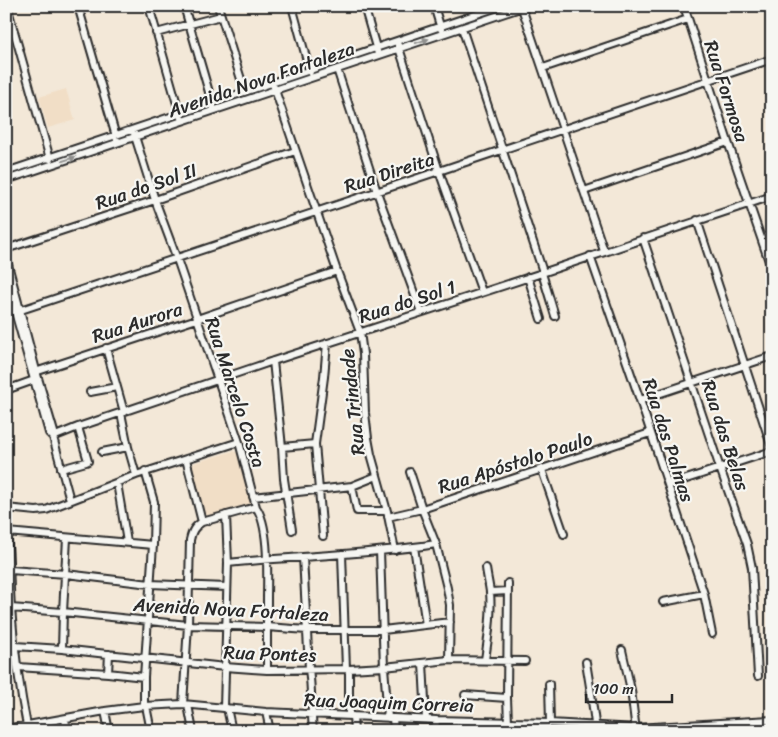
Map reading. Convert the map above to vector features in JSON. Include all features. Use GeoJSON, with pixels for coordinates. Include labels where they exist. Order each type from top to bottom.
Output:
{"type":"FeatureCollection","features":[{"type":"Feature","properties":{"kind":"street"},"geometry":{"type":"LineString","coordinates":[[7,6],[52,165]]}},
{"type":"Feature","properties":{"kind":"street"},"geometry":{"type":"LineString","coordinates":[[78,6],[118,143]]}},
{"type":"Feature","properties":{"kind":"street"},"geometry":{"type":"LineString","coordinates":[[148,6],[182,121]]}},
{"type":"Feature","properties":{"kind":"street"},"geometry":{"type":"LineString","coordinates":[[184,6],[215,110]]}},
{"type":"Feature","properties":{"kind":"street"},"geometry":{"type":"LineString","coordinates":[[218,6],[245,92]]}},
{"type":"Feature","properties":{"kind":"street"},"geometry":{"type":"LineString","coordinates":[[292,6],[312,78]]}},
{"type":"Feature","properties":{"kind":"street"},"geometry":{"type":"LineString","coordinates":[[364,6],[378,56]]}},
{"type":"Feature","properties":{"kind":"street"},"geometry":{"type":"LineString","coordinates":[[434,6],[442,34]]}},
{"type":"Feature","properties":{"kind":"street","name":"Avenida Nova Fortaleza"},"geometry":{"type":"LineString","coordinates":[[6,180],[215,110],[310,70],[501,6]]}},
{"type":"Feature","properties":{"kind":"street","name":"Rua Formosa"},"geometry":{"type":"LineString","coordinates":[[684,6],[772,270]]}},
{"type":"Feature","properties":{"kind":"street"},"geometry":{"type":"LineString","coordinates":[[524,7],[604,251]]}},
{"type":"Feature","properties":{"kind":"street","name":"Avenida Nova Fortaleza"},"geometry":{"type":"LineString","coordinates":[[6,172],[245,92],[312,78],[462,28],[508,9],[524,7]]}},
{"type":"Feature","properties":{"kind":"street"},"geometry":{"type":"LineString","coordinates":[[156,32],[221,16]]}},
{"type":"Feature","properties":{"kind":"street"},"geometry":{"type":"LineString","coordinates":[[543,68],[688,19]]}},
{"type":"Feature","properties":{"kind":"street"},"geometry":{"type":"LineString","coordinates":[[462,28],[543,273],[555,316]]}},
{"type":"Feature","properties":{"kind":"street"},"geometry":{"type":"LineString","coordinates":[[397,41],[439,171],[482,292]]}},
{"type":"Feature","properties":{"kind":"street","name":"Rua Direita"},"geometry":{"type":"LineString","coordinates":[[18,311],[772,59]]}},
{"type":"Feature","properties":{"kind":"street"},"geometry":{"type":"LineString","coordinates":[[337,69],[421,312]]}},
{"type":"Feature","properties":{"kind":"street","name":"Rua Trindade"},"geometry":{"type":"LineString","coordinates":[[274,86],[318,212],[336,271],[360,332],[368,438],[395,550]]}},
{"type":"Feature","properties":{"kind":"street","name":"Rua Marcelo Costa"},"geometry":{"type":"LineString","coordinates":[[132,130],[218,379],[239,442],[256,507],[260,512],[267,559],[267,670]]}},
{"type":"Feature","properties":{"kind":"street"},"geometry":{"type":"LineString","coordinates":[[584,191],[728,142]]}},
{"type":"Feature","properties":{"kind":"street","name":"Rua do Sol II"},"geometry":{"type":"LineString","coordinates":[[6,249],[296,151]]}},
{"type":"Feature","properties":{"kind":"street","name":"Rua do Sol 1"},"geometry":{"type":"LineString","coordinates":[[53,437],[273,360],[543,273],[772,196]]}},
{"type":"Feature","properties":{"kind":"street"},"geometry":{"type":"LineString","coordinates":[[668,485],[772,449],[697,220]]}},
{"type":"Feature","properties":{"kind":"street","name":"Rua das Belas"},"geometry":{"type":"LineString","coordinates":[[643,238],[747,544],[752,568],[758,676]]}},
{"type":"Feature","properties":{"kind":"street","name":"Rua das Palmas"},"geometry":{"type":"LineString","coordinates":[[590,256],[704,594],[712,634]]}},
{"type":"Feature","properties":{"kind":"street"},"geometry":{"type":"LineString","coordinates":[[6,257],[35,376],[54,432],[53,437],[70,500]]}},
{"type":"Feature","properties":{"kind":"street","name":"Rua Aurora"},"geometry":{"type":"LineString","coordinates":[[6,390],[35,376],[106,348],[336,271]]}},
{"type":"Feature","properties":{"kind":"street"},"geometry":{"type":"LineString","coordinates":[[528,277],[541,319]]}},
{"type":"Feature","properties":{"kind":"street"},"geometry":{"type":"LineString","coordinates":[[6,280],[18,311]]}},
{"type":"Feature","properties":{"kind":"street"},"geometry":{"type":"LineString","coordinates":[[323,536],[315,444],[327,343]]}},
{"type":"Feature","properties":{"kind":"street"},"geometry":{"type":"LineString","coordinates":[[106,348],[123,412],[128,447],[136,474]]}},
{"type":"Feature","properties":{"kind":"street"},"geometry":{"type":"LineString","coordinates":[[640,400],[772,356]]}},
{"type":"Feature","properties":{"kind":"street"},"geometry":{"type":"LineString","coordinates":[[273,360],[284,479],[292,530]]}},
{"type":"Feature","properties":{"kind":"street"},"geometry":{"type":"LineString","coordinates":[[90,392],[117,387]]}},
{"type":"Feature","properties":{"kind":"street"},"geometry":{"type":"LineString","coordinates":[[61,469],[88,460],[78,427]]}},
{"type":"Feature","properties":{"kind":"street","name":"Rua Apóstolo Paulo"},"geometry":{"type":"LineString","coordinates":[[352,486],[357,512],[387,514],[422,509],[650,433]]}},
{"type":"Feature","properties":{"kind":"street"},"geometry":{"type":"LineString","coordinates":[[6,508],[41,511],[136,474],[239,442]]}},
{"type":"Feature","properties":{"kind":"street"},"geometry":{"type":"LineString","coordinates":[[282,447],[315,444]]}},
{"type":"Feature","properties":{"kind":"street"},"geometry":{"type":"LineString","coordinates":[[102,452],[128,447]]}},
{"type":"Feature","properties":{"kind":"street"},"geometry":{"type":"LineString","coordinates":[[186,459],[202,522]]}},
{"type":"Feature","properties":{"kind":"street"},"geometry":{"type":"LineString","coordinates":[[542,470],[564,534]]}},
{"type":"Feature","properties":{"kind":"street"},"geometry":{"type":"LineString","coordinates":[[145,472],[154,502],[144,677],[145,706],[151,731]]}},
{"type":"Feature","properties":{"kind":"street"},"geometry":{"type":"LineString","coordinates":[[410,472],[436,544],[447,588],[450,605],[449,660]]}},
{"type":"Feature","properties":{"kind":"street"},"geometry":{"type":"LineString","coordinates":[[253,497],[352,486],[377,476]]}},
{"type":"Feature","properties":{"kind":"street"},"geometry":{"type":"LineString","coordinates":[[116,483],[127,542]]}},
{"type":"Feature","properties":{"kind":"street"},"geometry":{"type":"LineString","coordinates":[[193,731],[186,705],[185,663],[190,540],[192,531],[196,525],[202,522],[256,507]]}},
{"type":"Feature","properties":{"kind":"street"},"geometry":{"type":"LineString","coordinates":[[226,515],[228,563],[225,708],[232,731]]}},
{"type":"Feature","properties":{"kind":"street"},"geometry":{"type":"LineString","coordinates":[[27,728],[15,646],[10,627],[10,570],[7,530],[67,538],[153,545]]}},
{"type":"Feature","properties":{"kind":"street"},"geometry":{"type":"LineString","coordinates":[[62,648],[67,538]]}},
{"type":"Feature","properties":{"kind":"street"},"geometry":{"type":"LineString","coordinates":[[228,563],[395,550],[436,544]]}},
{"type":"Feature","properties":{"kind":"street"},"geometry":{"type":"LineString","coordinates":[[414,548],[426,624]]}},
{"type":"Feature","properties":{"kind":"street"},"geometry":{"type":"LineString","coordinates":[[380,551],[384,667],[394,731]]}},
{"type":"Feature","properties":{"kind":"street"},"geometry":{"type":"LineString","coordinates":[[342,554],[347,669],[354,731]]}},
{"type":"Feature","properties":{"kind":"street"},"geometry":{"type":"LineString","coordinates":[[303,557],[313,731]]}},
{"type":"Feature","properties":{"kind":"street"},"geometry":{"type":"LineString","coordinates":[[485,660],[490,628],[490,592],[486,568]]}},
{"type":"Feature","properties":{"kind":"street"},"geometry":{"type":"LineString","coordinates":[[10,570],[66,574],[150,584],[227,587]]}},
{"type":"Feature","properties":{"kind":"street"},"geometry":{"type":"LineString","coordinates":[[508,583],[507,698],[513,731]]}},
{"type":"Feature","properties":{"kind":"street"},"geometry":{"type":"LineString","coordinates":[[490,592],[508,591]]}},
{"type":"Feature","properties":{"kind":"street"},"geometry":{"type":"LineString","coordinates":[[663,602],[704,594]]}},
{"type":"Feature","properties":{"kind":"street","name":"Avenida Nova Fortaleza"},"geometry":{"type":"LineString","coordinates":[[11,608],[188,625],[307,630],[383,630],[450,622]]}},
{"type":"Feature","properties":{"kind":"street","name":"Rua Pontes"},"geometry":{"type":"LineString","coordinates":[[15,646],[62,648],[185,663],[267,670],[384,667],[449,660],[525,661]]}},
{"type":"Feature","properties":{"kind":"street"},"geometry":{"type":"LineString","coordinates":[[622,650],[631,690],[636,729]]}},
{"type":"Feature","properties":{"kind":"street"},"geometry":{"type":"LineString","coordinates":[[108,673],[109,654]]}},
{"type":"Feature","properties":{"kind":"street"},"geometry":{"type":"LineString","coordinates":[[586,662],[596,728]]}},
{"type":"Feature","properties":{"kind":"street"},"geometry":{"type":"LineString","coordinates":[[423,663],[426,719]]}},
{"type":"Feature","properties":{"kind":"street"},"geometry":{"type":"LineString","coordinates":[[18,667],[144,677]]}},
{"type":"Feature","properties":{"kind":"street"},"geometry":{"type":"LineString","coordinates":[[550,684],[550,723]]}},
{"type":"Feature","properties":{"kind":"street"},"geometry":{"type":"LineString","coordinates":[[465,695],[507,698]]}},
{"type":"Feature","properties":{"kind":"street","name":"Rua Joaquim Correia"},"geometry":{"type":"LineString","coordinates":[[6,729],[27,728],[106,711],[145,706],[186,705],[266,712],[550,723],[596,728],[636,729],[772,720]]}},
{"type":"Feature","properties":{"kind":"street"},"geometry":{"type":"LineString","coordinates":[[106,711],[109,731]]}},
{"type":"Feature","properties":{"kind":"street"},"geometry":{"type":"LineString","coordinates":[[266,712],[270,731]]}},
{"type":"Feature","properties":{"kind":"street"},"geometry":{"type":"LineString","coordinates":[[65,719],[67,731]]}},
{"type":"Feature","properties":{"kind":"street"},"geometry":{"type":"LineString","coordinates":[[435,731],[436,720]]}},
{"type":"Feature","properties":{"kind":"street"},"geometry":{"type":"LineString","coordinates":[[472,731],[473,721]]}},
{"type":"Feature","properties":{"kind":"shaded area"},"geometry":{"type":"Polygon","coordinates":[[[66,89],[75,120],[48,128],[39,97],[66,89]]]}},
{"type":"Feature","properties":{"kind":"shaded area"},"geometry":{"type":"Polygon","coordinates":[[[233,451],[238,453],[251,503],[249,507],[209,517],[204,514],[192,468],[194,463],[233,451]]]}}]}
